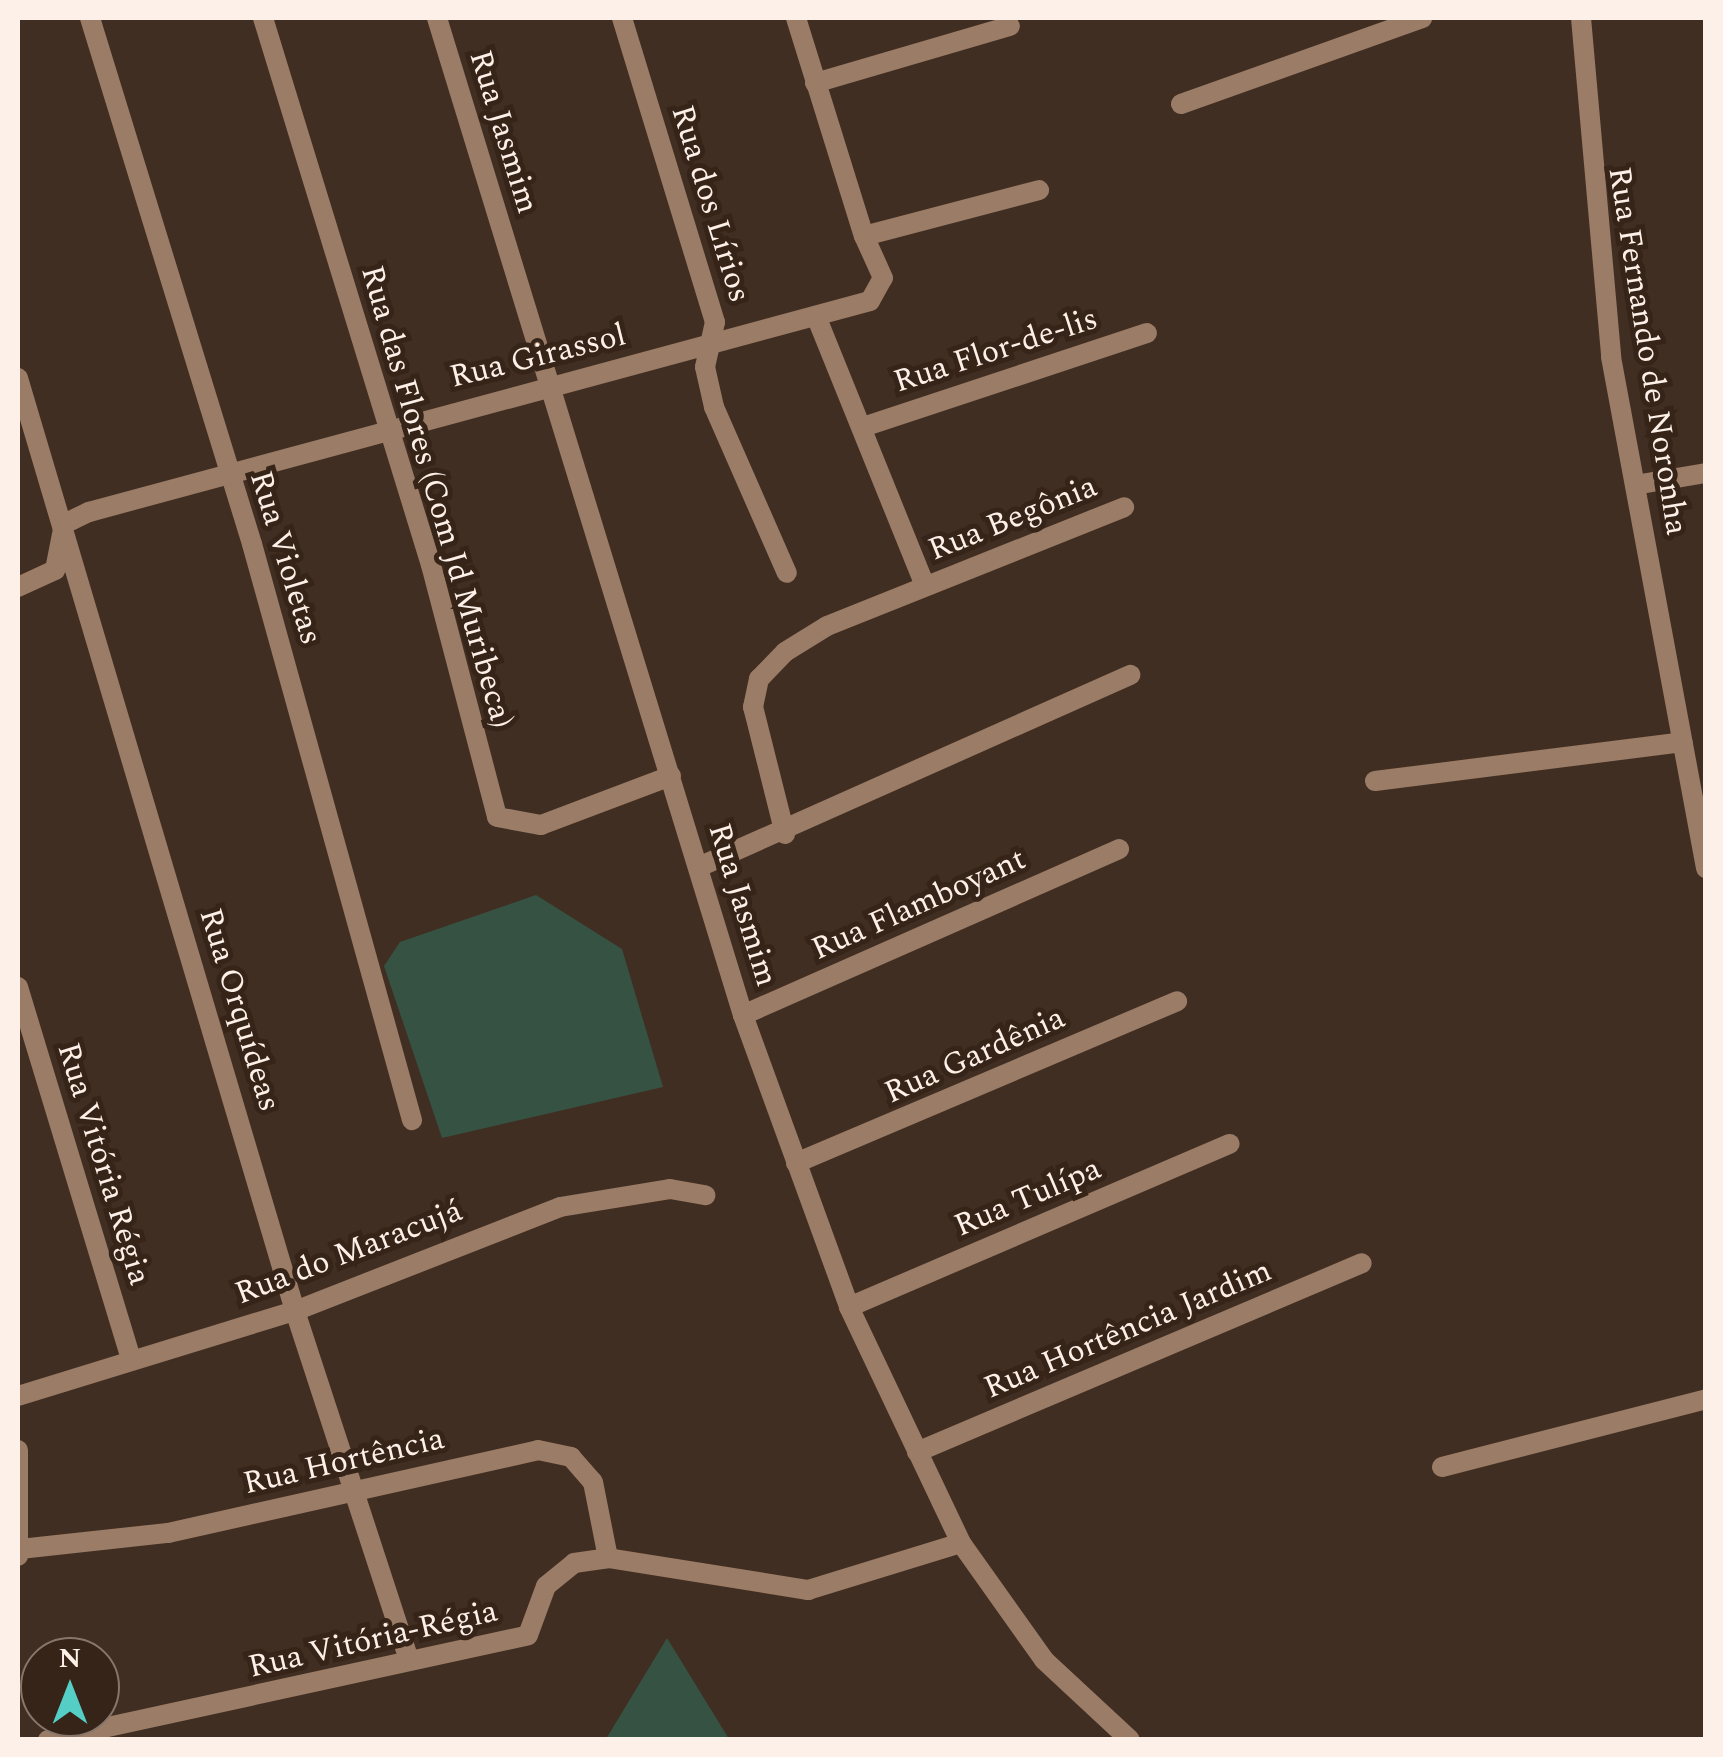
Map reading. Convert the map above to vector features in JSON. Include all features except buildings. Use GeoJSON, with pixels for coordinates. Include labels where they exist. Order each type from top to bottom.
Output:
{"type":"FeatureCollection","features":[{"type":"Feature","properties":{"kind":"street","name":"Rua Violetas"},"geometry":{"type":"LineString","coordinates":[[90,18],[226,470],[412,1120]]}},
{"type":"Feature","properties":{"kind":"street","name":"Rua das Flores (Com Jd Muribeca)"},"geometry":{"type":"LineString","coordinates":[[263,18],[388,426],[498,817],[541,825],[671,776]]}},
{"type":"Feature","properties":{"kind":"street","name":"Rua Jasmim"},"geometry":{"type":"LineString","coordinates":[[437,18],[546,389],[701,866],[743,1016],[849,1307],[961,1544],[1044,1660],[1130,1740]]}},
{"type":"Feature","properties":{"kind":"street","name":"Rua dos Lírios"},"geometry":{"type":"LineString","coordinates":[[622,18],[716,341],[704,368],[714,407],[787,573]]}},
{"type":"Feature","properties":{"kind":"street"},"geometry":{"type":"LineString","coordinates":[[796,18],[864,236],[1039,190]]}},
{"type":"Feature","properties":{"kind":"street"},"geometry":{"type":"LineString","coordinates":[[1180,104],[1422,18]]}},
{"type":"Feature","properties":{"kind":"street","name":"Rua Fernando de Noronha"},"geometry":{"type":"LineString","coordinates":[[1581,18],[1597,242],[1635,485],[1706,868]]}},
{"type":"Feature","properties":{"kind":"street"},"geometry":{"type":"LineString","coordinates":[[814,83],[1010,26]]}},
{"type":"Feature","properties":{"kind":"street","name":"Rua Girassol"},"geometry":{"type":"LineString","coordinates":[[64,524],[226,470],[870,301],[882,288],[864,236]]}},
{"type":"Feature","properties":{"kind":"street","name":"Rua Begônia"},"geometry":{"type":"LineString","coordinates":[[816,316],[925,586]]}},
{"type":"Feature","properties":{"kind":"street","name":"Rua Flor-de-lis"},"geometry":{"type":"LineString","coordinates":[[864,427],[1148,333]]}},
{"type":"Feature","properties":{"kind":"street","name":"Rua Orquídeas"},"geometry":{"type":"LineString","coordinates":[[18,378],[295,1311],[358,1486],[408,1657]]}},
{"type":"Feature","properties":{"kind":"street"},"geometry":{"type":"LineString","coordinates":[[1635,485],[1706,473]]}},
{"type":"Feature","properties":{"kind":"street","name":"Rua Begônia"},"geometry":{"type":"LineString","coordinates":[[785,834],[753,708],[758,679],[826,626],[1124,507]]}},
{"type":"Feature","properties":{"kind":"street"},"geometry":{"type":"LineString","coordinates":[[18,587],[54,570],[64,524]]}},
{"type":"Feature","properties":{"kind":"street"},"geometry":{"type":"LineString","coordinates":[[701,866],[785,834],[1130,676]]}},
{"type":"Feature","properties":{"kind":"street"},"geometry":{"type":"LineString","coordinates":[[1375,781],[1682,742]]}},
{"type":"Feature","properties":{"kind":"street","name":"Rua Flamboyant"},"geometry":{"type":"LineString","coordinates":[[743,1016],[1119,849]]}},
{"type":"Feature","properties":{"kind":"street","name":"Rua Vitória Régia"},"geometry":{"type":"LineString","coordinates":[[18,987],[132,1358]]}},
{"type":"Feature","properties":{"kind":"street","name":"Rua Gardênia"},"geometry":{"type":"LineString","coordinates":[[796,1163],[1177,1001]]}},
{"type":"Feature","properties":{"kind":"street","name":"Rua Tulípa"},"geometry":{"type":"LineString","coordinates":[[849,1307],[1230,1144]]}},
{"type":"Feature","properties":{"kind":"street","name":"Rua do Maracujá"},"geometry":{"type":"LineString","coordinates":[[18,1396],[295,1311],[560,1207],[670,1189],[705,1195]]}},
{"type":"Feature","properties":{"kind":"street","name":"Rua Hortência Jardim"},"geometry":{"type":"LineString","coordinates":[[918,1452],[1362,1264]]}},
{"type":"Feature","properties":{"kind":"street"},"geometry":{"type":"LineString","coordinates":[[1442,1467],[1706,1399]]}},
{"type":"Feature","properties":{"kind":"street"},"geometry":{"type":"LineString","coordinates":[[18,1450],[18,1552]]}},
{"type":"Feature","properties":{"kind":"street","name":"Rua Hortência"},"geometry":{"type":"LineString","coordinates":[[18,1552],[168,1533],[358,1486],[519,1452],[570,1457],[593,1482],[608,1558]]}},
{"type":"Feature","properties":{"kind":"street","name":"Rua Vitória-Régia"},"geometry":{"type":"LineString","coordinates":[[48,1740],[159,1731],[408,1657],[528,1634],[555,1575],[608,1558],[808,1590],[961,1544]]}},
{"type":"Feature","properties":{"kind":"green space"},"geometry":{"type":"Polygon","coordinates":[[[536,895],[622,949],[663,1087],[442,1138],[384,966],[400,942],[536,895]]]}},
{"type":"Feature","properties":{"kind":"green space"},"geometry":{"type":"Polygon","coordinates":[[[667,1638],[729,1739],[606,1739],[667,1638]]]}}]}
